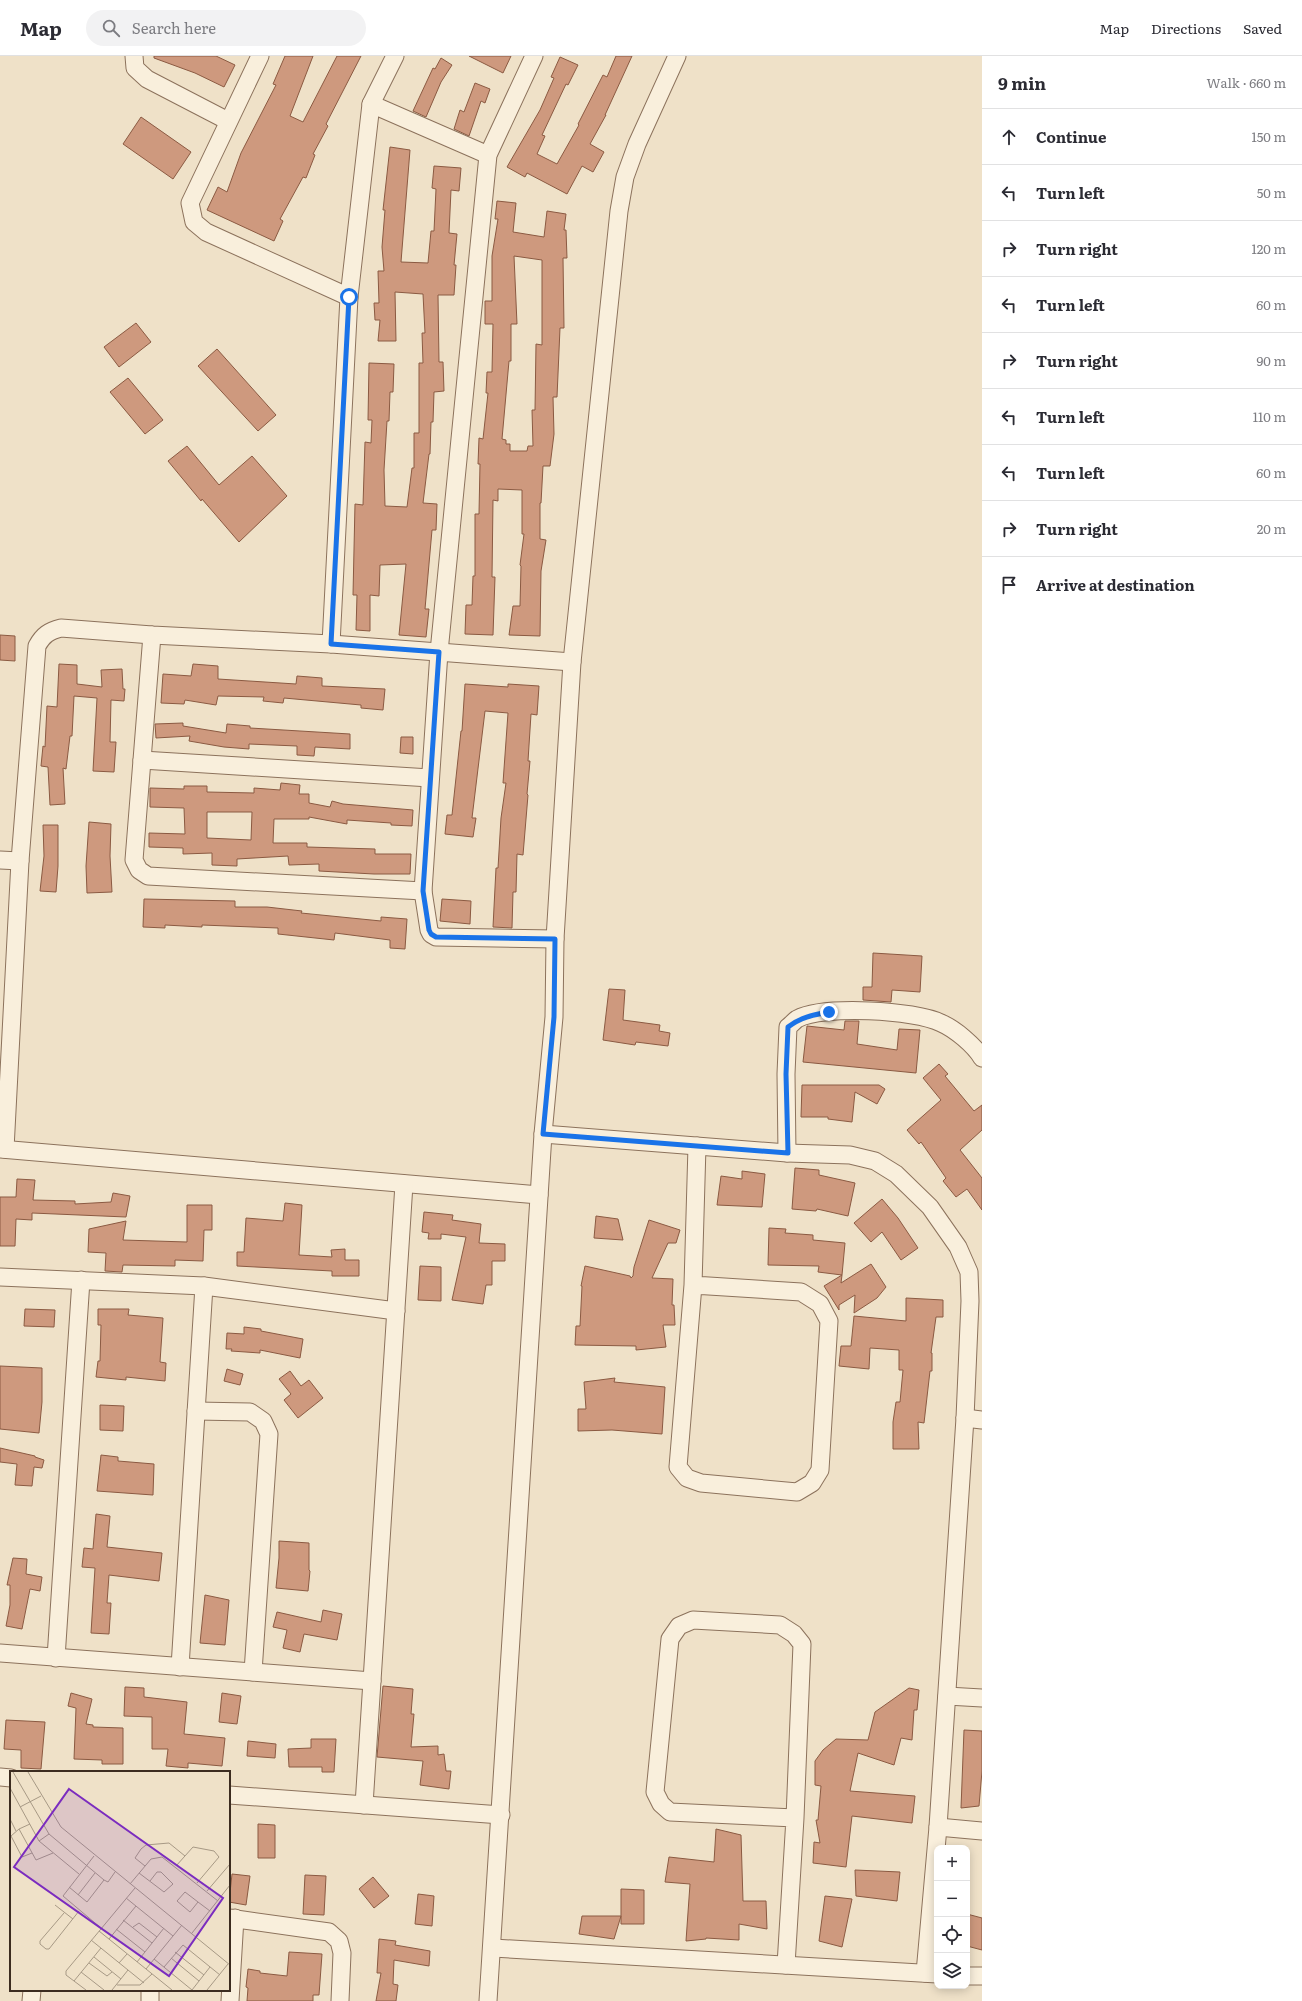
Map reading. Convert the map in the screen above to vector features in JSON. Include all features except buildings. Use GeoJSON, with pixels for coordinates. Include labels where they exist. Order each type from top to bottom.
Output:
{"type":"FeatureCollection","features":[{"type":"Feature","properties":{"kind":"street"},"geometry":{"type":"LineString","coordinates":[[134,56],[135,68],[146,79],[228,121]]}},
{"type":"Feature","properties":{"kind":"street"},"geometry":{"type":"LineString","coordinates":[[260,56],[190,203],[194,222],[206,232],[349,297]]}},
{"type":"Feature","properties":{"kind":"street"},"geometry":{"type":"LineString","coordinates":[[331,644],[349,297],[370,104],[395,56]]}},
{"type":"Feature","properties":{"kind":"street"},"geometry":{"type":"LineString","coordinates":[[534,56],[488,155],[439,652],[423,891],[429,930],[431,934],[436,937],[555,939]]}},
{"type":"Feature","properties":{"kind":"street"},"geometry":{"type":"LineString","coordinates":[[488,2001],[493,1948],[543,1134],[554,1017],[555,939],[572,662],[625,177],[637,144],[678,56]]}},
{"type":"Feature","properties":{"kind":"street"},"geometry":{"type":"LineString","coordinates":[[370,104],[488,155]]}},
{"type":"Feature","properties":{"kind":"street"},"geometry":{"type":"LineString","coordinates":[[539,1196],[2,1149],[20,861],[37,646],[42,637],[50,631],[61,628],[152,635],[331,644],[572,662]]}},
{"type":"Feature","properties":{"kind":"street"},"geometry":{"type":"LineString","coordinates":[[152,635],[134,860],[139,870],[148,876],[423,891]]}},
{"type":"Feature","properties":{"kind":"street"},"geometry":{"type":"LineString","coordinates":[[142,760],[430,778]]}},
{"type":"Feature","properties":{"kind":"street"},"geometry":{"type":"LineString","coordinates":[[0,860],[20,861]]}},
{"type":"Feature","properties":{"kind":"street"},"geometry":{"type":"LineString","coordinates":[[788,1153],[786,1074],[788,1027],[797,1020],[808,1015],[829,1012],[866,1011],[905,1013],[930,1018],[942,1023],[970,1043],[982,1058]]}},
{"type":"Feature","properties":{"kind":"street"},"geometry":{"type":"LineString","coordinates":[[493,1948],[931,1974],[938,1827],[965,1418],[970,1301],[969,1272],[958,1246],[945,1226],[914,1189],[896,1174],[875,1161],[850,1154],[788,1153],[543,1134]]}},
{"type":"Feature","properties":{"kind":"street"},"geometry":{"type":"LineString","coordinates":[[693,1284],[801,1292],[820,1304],[829,1321],[820,1470],[812,1483],[797,1492],[701,1483],[687,1478],[678,1467],[693,1284],[697,1146]]}},
{"type":"Feature","properties":{"kind":"street"},"geometry":{"type":"LineString","coordinates":[[364,1805],[404,1184]]}},
{"type":"Feature","properties":{"kind":"street"},"geometry":{"type":"LineString","coordinates":[[0,1277],[204,1286],[396,1311]]}},
{"type":"Feature","properties":{"kind":"street"},"geometry":{"type":"LineString","coordinates":[[56,1658],[81,1280]]}},
{"type":"Feature","properties":{"kind":"street"},"geometry":{"type":"LineString","coordinates":[[180,1667],[204,1286]]}},
{"type":"Feature","properties":{"kind":"street"},"geometry":{"type":"LineString","coordinates":[[196,1411],[250,1412],[263,1422],[269,1434],[253,1672]]}},
{"type":"Feature","properties":{"kind":"street"},"geometry":{"type":"LineString","coordinates":[[965,1418],[982,1420]]}},
{"type":"Feature","properties":{"kind":"street"},"geometry":{"type":"LineString","coordinates":[[786,1965],[795,1818],[802,1644],[794,1634],[780,1625],[693,1620],[679,1626],[670,1639],[655,1792],[661,1804],[670,1812],[795,1818]]}},
{"type":"Feature","properties":{"kind":"street"},"geometry":{"type":"LineString","coordinates":[[0,1654],[372,1681]]}},
{"type":"Feature","properties":{"kind":"street"},"geometry":{"type":"LineString","coordinates":[[947,1696],[982,1698]]}},
{"type":"Feature","properties":{"kind":"street"},"geometry":{"type":"LineString","coordinates":[[0,1777],[10,1778]]}},
{"type":"Feature","properties":{"kind":"street"},"geometry":{"type":"LineString","coordinates":[[230,1795],[501,1815]]}},
{"type":"Feature","properties":{"kind":"street"},"geometry":{"type":"LineString","coordinates":[[938,1827],[982,1831]]}},
{"type":"Feature","properties":{"kind":"street"},"geometry":{"type":"LineString","coordinates":[[230,2001],[232,1918],[329,1932],[339,1941],[342,1953],[340,2001]]}},
{"type":"Feature","properties":{"kind":"street"},"geometry":{"type":"LineString","coordinates":[[970,1976],[982,1976]]}},
{"type":"Feature","properties":{"kind":"street"},"geometry":{"type":"LineString","coordinates":[[31,2001],[32,1991]]}},
{"type":"Feature","properties":{"kind":"route"},"geometry":{"type":"LineString","coordinates":[[349,297],[331,644],[439,652],[423,891],[429,930],[431,934],[436,937],[555,939],[554,1017],[543,1134],[788,1153],[786,1074],[788,1027],[797,1020],[808,1015],[829,1012]]}}]}
